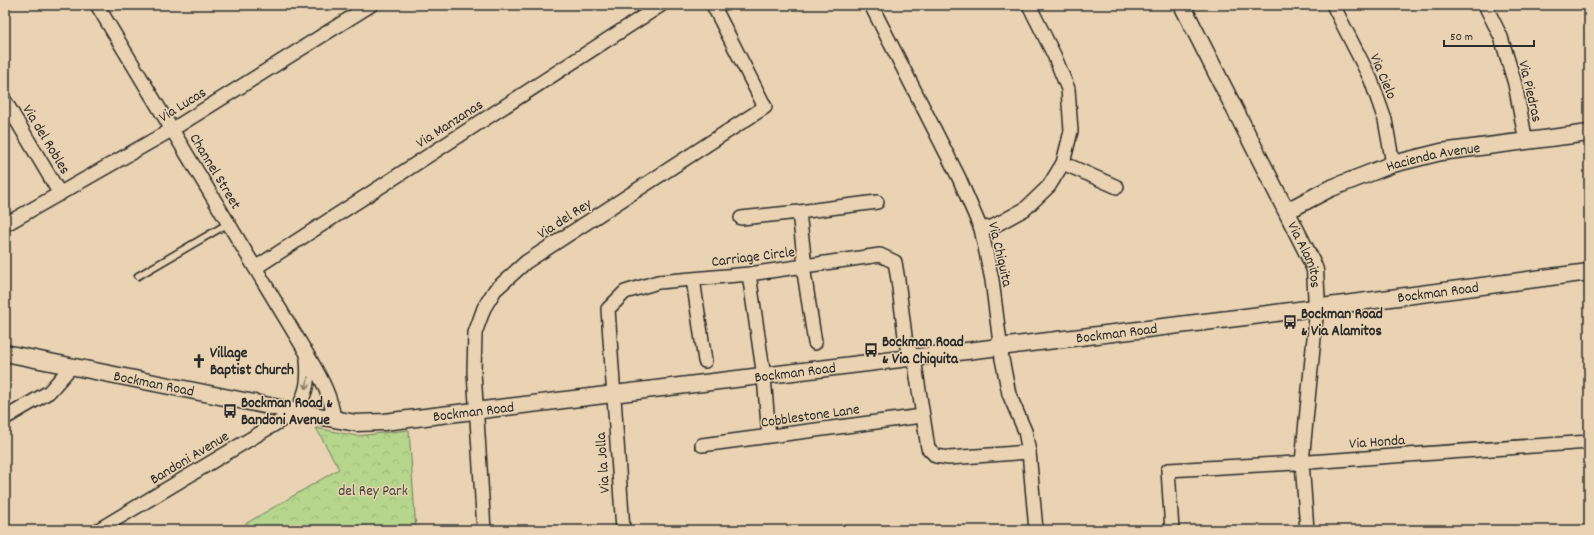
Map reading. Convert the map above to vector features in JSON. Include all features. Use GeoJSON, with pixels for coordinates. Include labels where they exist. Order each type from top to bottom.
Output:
{"type":"FeatureCollection","features":[{"type":"Feature","properties":{"kind":"street","name":"Channel Street"},"geometry":{"type":"LineString","coordinates":[[97,5],[307,354],[326,388],[332,404],[334,419]]}},
{"type":"Feature","properties":{"kind":"street","name":"Via Lucas"},"geometry":{"type":"LineString","coordinates":[[5,223],[8,223],[60,194],[173,129],[371,5]]}},
{"type":"Feature","properties":{"kind":"street","name":"Via Manzanas"},"geometry":{"type":"LineString","coordinates":[[255,268],[661,5]]}},
{"type":"Feature","properties":{"kind":"street","name":"Via del Rey"},"geometry":{"type":"LineString","coordinates":[[484,530],[474,372],[475,333],[484,308],[495,290],[526,262],[765,107],[713,5]]}},
{"type":"Feature","properties":{"kind":"street","name":"Via Chiquita"},"geometry":{"type":"LineString","coordinates":[[871,5],[959,178],[981,229],[992,280],[1000,346],[1009,394],[1025,431],[1029,452],[1036,530]]}},
{"type":"Feature","properties":{"kind":"street"},"geometry":{"type":"LineString","coordinates":[[981,229],[994,226],[1025,208],[1049,186],[1062,163],[1071,130],[1068,89],[1054,55],[1029,5]]}},
{"type":"Feature","properties":{"kind":"street","name":"Via Alamitos"},"geometry":{"type":"LineString","coordinates":[[1182,5],[1287,211],[1315,270],[1318,307],[1302,462],[1307,530]]}},
{"type":"Feature","properties":{"kind":"street","name":"Via Cielo"},"geometry":{"type":"LineString","coordinates":[[1332,5],[1371,80],[1385,120],[1393,164]]}},
{"type":"Feature","properties":{"kind":"street","name":"Via Piedras"},"geometry":{"type":"LineString","coordinates":[[1484,5],[1501,37],[1515,84],[1526,142]]}},
{"type":"Feature","properties":{"kind":"street","name":"Via del Robles"},"geometry":{"type":"LineString","coordinates":[[5,101],[60,194]]}},
{"type":"Feature","properties":{"kind":"street","name":"Hacienda Avenue"},"geometry":{"type":"LineString","coordinates":[[1287,211],[1329,189],[1393,164],[1442,152],[1589,133]]}},
{"type":"Feature","properties":{"kind":"street"},"geometry":{"type":"LineString","coordinates":[[1062,163],[1117,187]]}},
{"type":"Feature","properties":{"kind":"street"},"geometry":{"type":"LineString","coordinates":[[741,218],[878,202]]}},
{"type":"Feature","properties":{"kind":"street"},"geometry":{"type":"LineString","coordinates":[[799,212],[804,266],[815,343]]}},
{"type":"Feature","properties":{"kind":"street","name":"Carriage Circle"},"geometry":{"type":"LineString","coordinates":[[613,394],[608,309],[625,292],[658,282],[749,274],[880,255],[895,262],[906,344],[914,358]]}},
{"type":"Feature","properties":{"kind":"street","name":"Bockman Road"},"geometry":{"type":"LineString","coordinates":[[7,351],[72,366],[297,410],[334,419],[356,422],[384,422],[1237,318],[1589,272]]}},
{"type":"Feature","properties":{"kind":"street"},"geometry":{"type":"LineString","coordinates":[[749,274],[764,376],[769,436]]}},
{"type":"Feature","properties":{"kind":"street"},"geometry":{"type":"LineString","coordinates":[[693,279],[704,361]]}},
{"type":"Feature","properties":{"kind":"street","name":"Channel Street"},"geometry":{"type":"LineString","coordinates":[[297,410],[307,386],[307,354]]}},
{"type":"Feature","properties":{"kind":"street"},"geometry":{"type":"LineString","coordinates":[[914,358],[928,448],[936,456],[949,458],[1029,452]]}},
{"type":"Feature","properties":{"kind":"street"},"geometry":{"type":"LineString","coordinates":[[5,418],[49,392],[72,366]]}},
{"type":"Feature","properties":{"kind":"street","name":"Via la Jolla"},"geometry":{"type":"LineString","coordinates":[[613,394],[623,530]]}},
{"type":"Feature","properties":{"kind":"street","name":"Bandoni Avenue"},"geometry":{"type":"LineString","coordinates":[[98,530],[297,410]]}},
{"type":"Feature","properties":{"kind":"street","name":"Cobblestone Lane"},"geometry":{"type":"LineString","coordinates":[[702,445],[922,416]]}},
{"type":"Feature","properties":{"kind":"street","name":"Via Honda"},"geometry":{"type":"LineString","coordinates":[[1172,530],[1168,470],[1589,442]]}},
{"type":"Feature","properties":{"kind":"lane"},"geometry":{"type":"LineString","coordinates":[[138,276],[229,223]]}},
{"type":"Feature","properties":{"kind":"green space","name":"del Rey Park"},"geometry":{"type":"Polygon","coordinates":[[[316,428],[357,436],[409,430],[416,530],[235,530],[339,469],[316,428]]]}},
{"type":"Feature","properties":{"kind":"place","name":"Bockman Road & Via Alamitos"},"geometry":{"type":"Point","coordinates":[1290,322]}},
{"type":"Feature","properties":{"kind":"place","name":"Bockman Road & Via Chiquita"},"geometry":{"type":"Point","coordinates":[871,350]}},
{"type":"Feature","properties":{"kind":"place","name":"Village Baptist Church"},"geometry":{"type":"Point","coordinates":[199,361]}},
{"type":"Feature","properties":{"kind":"place","name":"Bockman Road & Bandoni Avenue"},"geometry":{"type":"Point","coordinates":[230,411]}}]}
